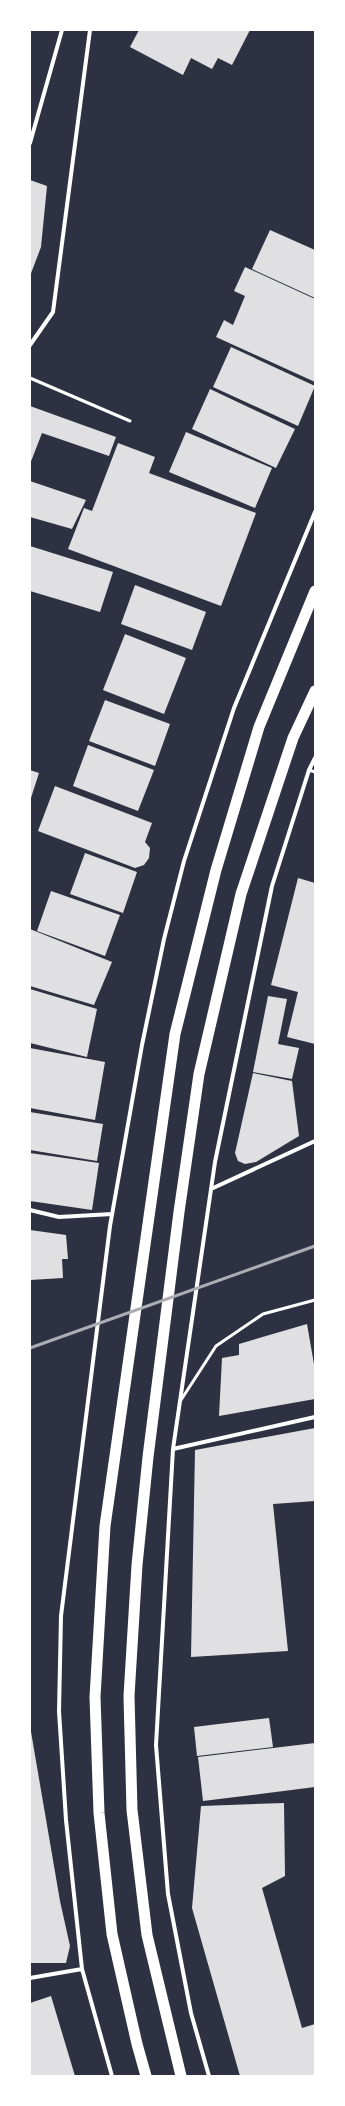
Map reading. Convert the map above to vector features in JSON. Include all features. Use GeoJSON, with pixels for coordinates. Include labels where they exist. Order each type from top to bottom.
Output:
{"type":"FeatureCollection","features":[{"type":"Feature","properties":{"kind":"highway"},"geometry":{"type":"LineString","coordinates":[[146,2076],[136,2044],[112,1934],[99,1813],[95,1697],[105,1526],[175,1034],[216,870],[259,727],[315,591]]}},
{"type":"Feature","properties":{"kind":"highway"},"geometry":{"type":"LineString","coordinates":[[181,2076],[147,1935],[132,1810],[129,1696],[136,1564],[156,1388],[199,1074],[241,894],[293,738],[315,691]]}},
{"type":"Feature","properties":{"kind":"street"},"geometry":{"type":"LineString","coordinates":[[30,143],[62,30]]}},
{"type":"Feature","properties":{"kind":"street"},"geometry":{"type":"LineString","coordinates":[[30,345],[53,312],[90,30]]}},
{"type":"Feature","properties":{"kind":"street"},"geometry":{"type":"LineString","coordinates":[[112,2076],[82,1969],[66,1820],[59,1711],[61,1616],[110,1226],[142,1045],[164,939],[184,860],[234,708],[315,512]]}},
{"type":"Feature","properties":{"kind":"street"},"geometry":{"type":"LineString","coordinates":[[209,2076],[190,2013],[168,1894],[156,1745],[173,1449],[215,1162],[272,886],[309,770],[315,758]]}},
{"type":"Feature","properties":{"kind":"street"},"geometry":{"type":"LineString","coordinates":[[211,1189],[315,1141]]}},
{"type":"Feature","properties":{"kind":"street"},"geometry":{"type":"LineString","coordinates":[[30,1210],[59,1217],[112,1214]]}},
{"type":"Feature","properties":{"kind":"street"},"geometry":{"type":"LineString","coordinates":[[173,1449],[315,1417]]}},
{"type":"Feature","properties":{"kind":"street"},"geometry":{"type":"LineString","coordinates":[[30,1978],[82,1969]]}},
{"type":"Feature","properties":{"kind":"lane"},"geometry":{"type":"LineString","coordinates":[[30,378],[130,421]]}},
{"type":"Feature","properties":{"kind":"lane"},"geometry":{"type":"LineString","coordinates":[[309,770],[315,772]]}},
{"type":"Feature","properties":{"kind":"lane"},"geometry":{"type":"LineString","coordinates":[[179,1404],[216,1346],[263,1314],[315,1300]]}},
{"type":"Feature","properties":{"kind":"building"},"geometry":{"type":"Polygon","coordinates":[[[139,30],[250,30],[232,65],[218,58],[212,69],[191,58],[183,75],[130,47],[139,30]]]}},
{"type":"Feature","properties":{"kind":"building"},"geometry":{"type":"Polygon","coordinates":[[[30,180],[47,186],[41,247],[30,276],[30,180]]]}},
{"type":"Feature","properties":{"kind":"building"},"geometry":{"type":"Polygon","coordinates":[[[270,230],[315,250],[315,298],[252,269],[270,230]]]}},
{"type":"Feature","properties":{"kind":"building"},"geometry":{"type":"Polygon","coordinates":[[[245,267],[315,299],[315,382],[216,337],[224,320],[233,325],[245,296],[234,291],[245,267]]]}},
{"type":"Feature","properties":{"kind":"building"},"geometry":{"type":"Polygon","coordinates":[[[231,347],[315,386],[298,426],[213,387],[231,347]]]}},
{"type":"Feature","properties":{"kind":"building"},"geometry":{"type":"Polygon","coordinates":[[[210,389],[295,429],[276,468],[192,429],[210,389]]]}},
{"type":"Feature","properties":{"kind":"building"},"geometry":{"type":"Polygon","coordinates":[[[30,406],[116,437],[109,456],[42,433],[30,464],[30,406]]]}},
{"type":"Feature","properties":{"kind":"building"},"geometry":{"type":"Polygon","coordinates":[[[186,432],[272,468],[255,508],[169,472],[186,432]]]}},
{"type":"Feature","properties":{"kind":"building"},"geometry":{"type":"Polygon","coordinates":[[[118,443],[155,457],[149,473],[256,513],[221,606],[68,549],[84,508],[92,511],[118,443]]]}},
{"type":"Feature","properties":{"kind":"building"},"geometry":{"type":"Polygon","coordinates":[[[30,481],[86,500],[72,529],[30,517],[30,481]]]}},
{"type":"Feature","properties":{"kind":"building"},"geometry":{"type":"Polygon","coordinates":[[[30,546],[113,572],[100,612],[30,591],[30,546]]]}},
{"type":"Feature","properties":{"kind":"building"},"geometry":{"type":"Polygon","coordinates":[[[135,585],[206,612],[192,650],[121,624],[135,585]]]}},
{"type":"Feature","properties":{"kind":"building"},"geometry":{"type":"Polygon","coordinates":[[[125,634],[186,658],[164,714],[103,690],[125,634]]]}},
{"type":"Feature","properties":{"kind":"building"},"geometry":{"type":"Polygon","coordinates":[[[105,700],[170,724],[155,766],[89,741],[105,700]]]}},
{"type":"Feature","properties":{"kind":"building"},"geometry":{"type":"Polygon","coordinates":[[[88,745],[154,770],[138,811],[73,786],[88,745]]]}},
{"type":"Feature","properties":{"kind":"building"},"geometry":{"type":"Polygon","coordinates":[[[30,770],[39,773],[30,801],[30,770]]]}},
{"type":"Feature","properties":{"kind":"building"},"geometry":{"type":"Polygon","coordinates":[[[55,786],[152,823],[145,842],[150,848],[149,858],[144,865],[135,868],[38,831],[55,786]]]}},
{"type":"Feature","properties":{"kind":"building"},"geometry":{"type":"Polygon","coordinates":[[[85,853],[137,872],[123,913],[70,894],[85,853]]]}},
{"type":"Feature","properties":{"kind":"building"},"geometry":{"type":"Polygon","coordinates":[[[298,878],[315,883],[315,1044],[287,1037],[298,992],[271,985],[298,878]]]}},
{"type":"Feature","properties":{"kind":"building"},"geometry":{"type":"Polygon","coordinates":[[[51,891],[120,915],[105,956],[37,931],[51,891]]]}},
{"type":"Feature","properties":{"kind":"building"},"geometry":{"type":"Polygon","coordinates":[[[30,929],[112,962],[94,1005],[30,986],[30,929]]]}},
{"type":"Feature","properties":{"kind":"building"},"geometry":{"type":"Polygon","coordinates":[[[30,989],[97,1009],[87,1057],[30,1043],[30,989]]]}},
{"type":"Feature","properties":{"kind":"building"},"geometry":{"type":"Polygon","coordinates":[[[268,996],[287,999],[278,1044],[299,1048],[292,1079],[253,1072],[268,996]]]}},
{"type":"Feature","properties":{"kind":"building"},"geometry":{"type":"Polygon","coordinates":[[[30,1048],[105,1062],[95,1120],[30,1108],[30,1048]]]}},
{"type":"Feature","properties":{"kind":"building"},"geometry":{"type":"Polygon","coordinates":[[[253,1073],[292,1081],[299,1136],[256,1162],[245,1164],[238,1161],[235,1153],[253,1073]]]}},
{"type":"Feature","properties":{"kind":"building"},"geometry":{"type":"Polygon","coordinates":[[[30,1112],[103,1124],[97,1161],[30,1150],[30,1112]]]}},
{"type":"Feature","properties":{"kind":"building"},"geometry":{"type":"Polygon","coordinates":[[[30,1153],[99,1163],[92,1210],[30,1201],[30,1153]]]}},
{"type":"Feature","properties":{"kind":"building"},"geometry":{"type":"Polygon","coordinates":[[[30,1230],[66,1235],[68,1259],[62,1259],[63,1278],[30,1280],[30,1230]]]}},
{"type":"Feature","properties":{"kind":"building"},"geometry":{"type":"Polygon","coordinates":[[[307,1324],[315,1370],[315,1399],[219,1416],[222,1358],[239,1355],[239,1344],[307,1324]]]}},
{"type":"Feature","properties":{"kind":"building"},"geometry":{"type":"Polygon","coordinates":[[[315,1428],[315,1501],[273,1504],[288,1651],[191,1657],[195,1450],[315,1428]]]}},
{"type":"Feature","properties":{"kind":"building"},"geometry":{"type":"Polygon","coordinates":[[[269,1718],[273,1747],[197,1756],[194,1727],[269,1718]]]}},
{"type":"Feature","properties":{"kind":"building"},"geometry":{"type":"Polygon","coordinates":[[[30,1726],[60,1901],[70,1946],[66,1963],[30,1963],[30,1726]]]}},
{"type":"Feature","properties":{"kind":"building"},"geometry":{"type":"Polygon","coordinates":[[[315,1743],[315,1787],[203,1801],[198,1757],[315,1743]]]}},
{"type":"Feature","properties":{"kind":"building"},"geometry":{"type":"Polygon","coordinates":[[[284,1803],[285,1876],[262,1888],[302,2028],[315,2024],[315,2076],[240,2076],[192,1908],[201,1806],[284,1803]]]}},
{"type":"Feature","properties":{"kind":"building"},"geometry":{"type":"Polygon","coordinates":[[[51,1996],[75,2076],[30,2076],[30,2003],[51,1996]]]}},
{"type":"Feature","properties":{"kind":"railway"},"geometry":{"type":"LineString","coordinates":[[30,1348],[315,1246]]}}]}
